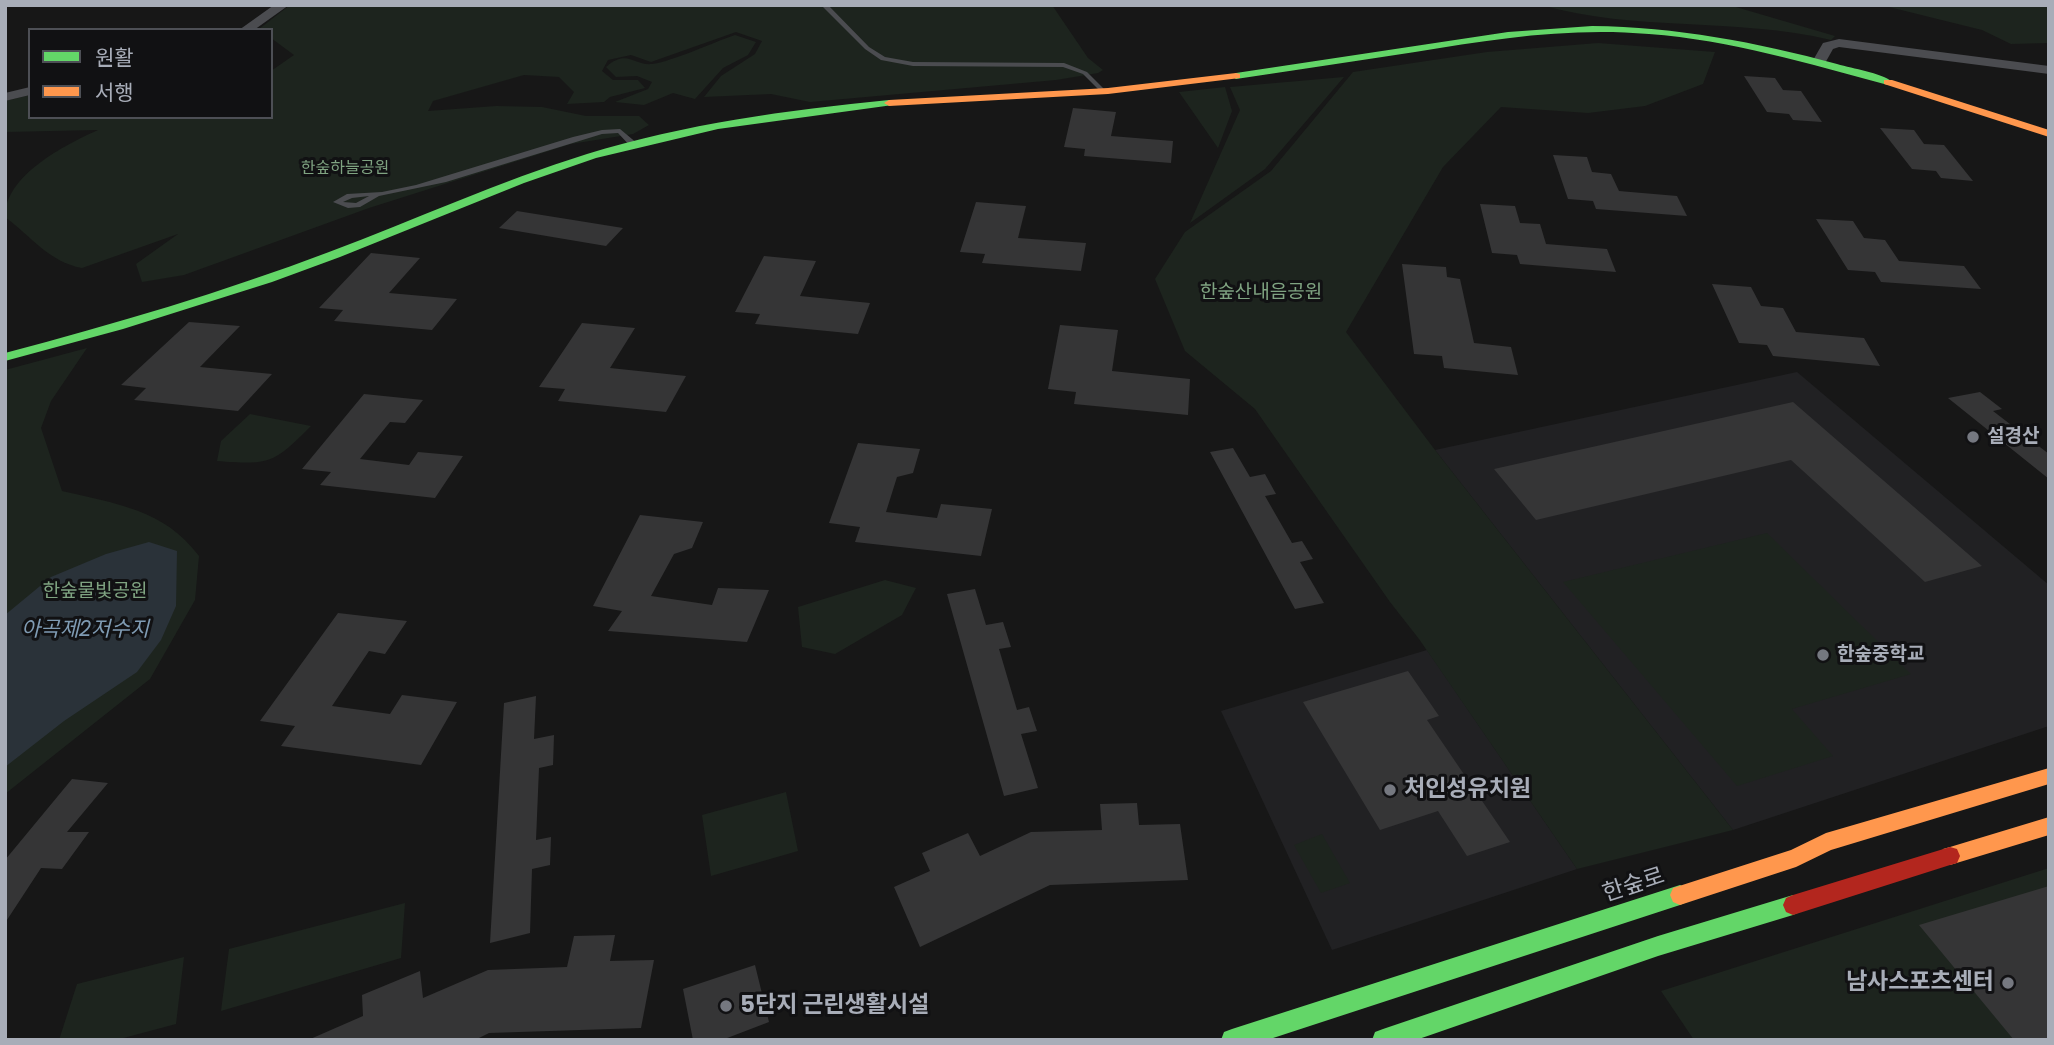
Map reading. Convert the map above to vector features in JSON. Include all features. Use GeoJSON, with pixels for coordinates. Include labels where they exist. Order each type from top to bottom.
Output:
{"type":"FeatureCollection","features":[{"type":"Feature","properties":{"kind":"street"},"geometry":{"type":"LineString","coordinates":[[248,28],[283,5]]}},
{"type":"Feature","properties":{"kind":"street"},"geometry":{"type":"LineString","coordinates":[[5,358],[231,293],[350,250],[540,173],[635,146],[776,118],[855,106],[1103,91],[1324,63],[1514,33],[1561,28],[1638,30],[1761,47],[1819,62],[2049,134]]}},
{"type":"Feature","properties":{"kind":"street"},"geometry":{"type":"LineString","coordinates":[[1819,62],[1828,46],[1839,43],[2049,70]]}},
{"type":"Feature","properties":{"kind":"street"},"geometry":{"type":"LineString","coordinates":[[5,97],[28,91]]}},
{"type":"Feature","properties":{"kind":"street","name":"한숲로"},"geometry":{"type":"LineString","coordinates":[[1232,1040],[1796,858],[1826,842],[2049,776]]}},
{"type":"Feature","properties":{"kind":"street"},"geometry":{"type":"LineString","coordinates":[[1383,1040],[1658,946],[2049,826]]}},
{"type":"Feature","properties":{"kind":"lane"},"geometry":{"type":"LineString","coordinates":[[824,5],[867,48],[883,59],[913,64],[1063,65],[1085,74],[1103,91]]}},
{"type":"Feature","properties":{"kind":"lane"},"geometry":{"type":"LineString","coordinates":[[375,196],[469,173],[602,132],[620,131],[635,146]]}},
{"type":"Feature","properties":{"kind":"shaded area","name":"한숲중학교"},"geometry":{"type":"Polygon","coordinates":[[[1797,372],[2049,585],[2049,726],[1733,830],[1435,450],[1797,372]]]}},
{"type":"Feature","properties":{"kind":"shaded area","name":"처인성유치원"},"geometry":{"type":"Polygon","coordinates":[[[1427,650],[1577,869],[1332,950],[1221,711],[1427,650]]]}},
{"type":"Feature","properties":{"kind":"green space","name":"한숲하늘공원"},"geometry":{"type":"Polygon","coordinates":[[[290,5],[1052,5],[1088,58],[1103,70],[1056,80],[810,102],[771,94],[704,97],[721,76],[755,54],[762,41],[736,32],[651,62],[631,55],[608,60],[602,71],[613,80],[638,80],[645,88],[610,97],[604,102],[567,104],[574,92],[559,77],[524,75],[433,101],[428,111],[496,106],[542,107],[586,116],[639,116],[649,125],[633,134],[571,144],[369,208],[184,275],[142,282],[136,264],[178,234],[82,268],[50,254],[5,217],[15,188],[26,175],[54,153],[98,130],[5,132],[5,101],[28,95],[28,119],[273,119],[273,70],[294,55],[273,39],[273,28],[260,28],[290,5]]]}},
{"type":"Feature","properties":{"kind":"green space"},"geometry":{"type":"Polygon","coordinates":[[[1541,5],[1729,5],[1835,36],[1831,40],[1759,29],[1613,19],[1541,5]]]}},
{"type":"Feature","properties":{"kind":"green space"},"geometry":{"type":"Polygon","coordinates":[[[1881,5],[2049,5],[2049,43],[2011,44],[1982,30],[1881,5]]]}},
{"type":"Feature","properties":{"kind":"green space"},"geometry":{"type":"Polygon","coordinates":[[[735,35],[756,42],[748,55],[723,68],[695,99],[673,93],[644,105],[615,102],[648,89],[652,82],[637,76],[616,77],[606,67],[613,61],[625,58],[652,64],[735,35]]]}},
{"type":"Feature","properties":{"kind":"green space","name":"한숲산내음공원"},"geometry":{"type":"Polygon","coordinates":[[[1598,43],[1715,52],[1703,84],[1645,106],[1588,113],[1501,107],[1443,167],[1346,332],[1435,450],[1733,830],[1577,869],[1419,639],[1390,602],[1255,409],[1185,351],[1155,279],[1185,232],[1271,171],[1353,72],[1487,52],[1598,43]]]}},
{"type":"Feature","properties":{"kind":"green space"},"geometry":{"type":"Polygon","coordinates":[[[1344,77],[1265,169],[1190,223],[1240,110],[1230,87],[1344,77]]]}},
{"type":"Feature","properties":{"kind":"green space"},"geometry":{"type":"Polygon","coordinates":[[[1225,87],[1232,111],[1218,148],[1179,92],[1225,87]]]}},
{"type":"Feature","properties":{"kind":"green space","name":"한숲물빛공원"},"geometry":{"type":"Polygon","coordinates":[[[87,348],[51,401],[41,428],[62,491],[138,511],[155,518],[185,540],[199,556],[195,600],[150,679],[5,794],[5,370],[87,348]]]}},
{"type":"Feature","properties":{"kind":"green space"},"geometry":{"type":"Polygon","coordinates":[[[250,414],[311,426],[288,448],[270,459],[249,463],[217,461],[221,441],[250,414]]]}},
{"type":"Feature","properties":{"kind":"green space"},"geometry":{"type":"Polygon","coordinates":[[[1767,533],[1911,674],[1792,709],[1833,756],[1737,786],[1563,582],[1767,533]]]}},
{"type":"Feature","properties":{"kind":"green space"},"geometry":{"type":"Polygon","coordinates":[[[885,580],[916,588],[902,615],[835,654],[802,647],[798,607],[885,580]]]}},
{"type":"Feature","properties":{"kind":"green space"},"geometry":{"type":"Polygon","coordinates":[[[786,792],[798,851],[711,876],[702,815],[786,792]]]}},
{"type":"Feature","properties":{"kind":"green space"},"geometry":{"type":"Polygon","coordinates":[[[1322,834],[1350,883],[1321,893],[1294,845],[1322,834]]]}},
{"type":"Feature","properties":{"kind":"green space"},"geometry":{"type":"Polygon","coordinates":[[[2049,868],[2049,1040],[1694,1040],[1661,991],[2049,868]]]}},
{"type":"Feature","properties":{"kind":"green space"},"geometry":{"type":"Polygon","coordinates":[[[405,903],[401,958],[221,1011],[229,949],[405,903]]]}},
{"type":"Feature","properties":{"kind":"green space"},"geometry":{"type":"Polygon","coordinates":[[[184,957],[176,1024],[116,1040],[59,1040],[77,984],[184,957]]]}},
{"type":"Feature","properties":{"kind":"water","name":"아곡제2저수지"},"geometry":{"type":"Polygon","coordinates":[[[149,542],[177,551],[176,606],[161,640],[137,672],[64,721],[5,767],[5,615],[51,577],[106,554],[149,542]]]}},
{"type":"Feature","properties":{"kind":"building"},"geometry":{"type":"Polygon","coordinates":[[[1744,76],[1775,78],[1783,90],[1801,91],[1822,122],[1793,120],[1789,114],[1767,112],[1744,76]]]}},
{"type":"Feature","properties":{"kind":"building"},"geometry":{"type":"Polygon","coordinates":[[[1073,108],[1116,112],[1111,136],[1173,141],[1171,163],[1084,156],[1085,149],[1064,147],[1073,108]]]}},
{"type":"Feature","properties":{"kind":"building"},"geometry":{"type":"Polygon","coordinates":[[[1880,128],[1914,130],[1924,144],[1944,145],[1973,181],[1941,178],[1936,171],[1912,169],[1880,128]]]}},
{"type":"Feature","properties":{"kind":"building"},"geometry":{"type":"Polygon","coordinates":[[[1553,155],[1587,157],[1592,172],[1611,174],[1619,191],[1677,196],[1687,216],[1596,209],[1593,201],[1568,199],[1553,155]]]}},
{"type":"Feature","properties":{"kind":"building"},"geometry":{"type":"Polygon","coordinates":[[[976,202],[1026,206],[1018,238],[1086,243],[1081,271],[982,263],[985,254],[960,252],[976,202]]]}},
{"type":"Feature","properties":{"kind":"building"},"geometry":{"type":"Polygon","coordinates":[[[1480,204],[1515,206],[1520,223],[1540,224],[1546,244],[1607,249],[1616,272],[1520,264],[1517,255],[1492,253],[1480,204]]]}},
{"type":"Feature","properties":{"kind":"building"},"geometry":{"type":"Polygon","coordinates":[[[517,211],[623,228],[606,246],[499,228],[517,211]]]}},
{"type":"Feature","properties":{"kind":"building"},"geometry":{"type":"Polygon","coordinates":[[[1816,219],[1853,221],[1864,238],[1885,240],[1899,261],[1964,266],[1981,289],[1881,282],[1875,272],[1848,270],[1816,219]]]}},
{"type":"Feature","properties":{"kind":"building"},"geometry":{"type":"Polygon","coordinates":[[[371,253],[420,258],[389,293],[457,299],[432,330],[334,321],[343,310],[319,308],[371,253]]]}},
{"type":"Feature","properties":{"kind":"building"},"geometry":{"type":"Polygon","coordinates":[[[764,256],[816,261],[800,296],[870,303],[858,334],[755,324],[760,314],[735,312],[764,256]]]}},
{"type":"Feature","properties":{"kind":"building"},"geometry":{"type":"Polygon","coordinates":[[[1402,264],[1446,267],[1447,277],[1460,279],[1474,343],[1511,347],[1518,375],[1444,368],[1442,356],[1414,354],[1402,264]]]}},
{"type":"Feature","properties":{"kind":"building"},"geometry":{"type":"Polygon","coordinates":[[[1712,284],[1751,287],[1761,306],[1783,308],[1796,332],[1864,338],[1880,366],[1773,356],[1767,345],[1739,343],[1712,284]]]}},
{"type":"Feature","properties":{"kind":"building"},"geometry":{"type":"Polygon","coordinates":[[[189,322],[240,326],[200,367],[272,374],[238,411],[134,400],[146,388],[121,385],[189,322]]]}},
{"type":"Feature","properties":{"kind":"building"},"geometry":{"type":"Polygon","coordinates":[[[582,323],[635,328],[610,368],[686,376],[666,412],[558,401],[565,389],[539,387],[582,323]]]}},
{"type":"Feature","properties":{"kind":"building"},"geometry":{"type":"Polygon","coordinates":[[[1060,325],[1118,330],[1112,371],[1190,379],[1188,415],[1074,404],[1076,392],[1048,389],[1060,325]]]}},
{"type":"Feature","properties":{"kind":"building"},"geometry":{"type":"Polygon","coordinates":[[[1980,392],[2002,409],[1993,411],[2049,454],[2049,479],[1948,398],[1980,392]]]}},
{"type":"Feature","properties":{"kind":"building"},"geometry":{"type":"Polygon","coordinates":[[[364,394],[423,400],[405,423],[390,422],[360,459],[409,465],[418,452],[463,456],[435,498],[320,485],[331,472],[302,469],[364,394]]]}},
{"type":"Feature","properties":{"kind":"building"},"geometry":{"type":"Polygon","coordinates":[[[1793,402],[1982,566],[1925,582],[1791,460],[1536,520],[1494,469],[1793,402]]]}},
{"type":"Feature","properties":{"kind":"building"},"geometry":{"type":"Polygon","coordinates":[[[858,443],[920,449],[913,473],[897,477],[886,512],[937,518],[941,504],[992,509],[981,556],[855,542],[860,527],[829,523],[858,443]]]}},
{"type":"Feature","properties":{"kind":"building"},"geometry":{"type":"Polygon","coordinates":[[[1233,448],[1250,477],[1265,474],[1276,494],[1265,496],[1292,543],[1302,541],[1313,559],[1300,562],[1324,603],[1295,609],[1210,452],[1233,448]]]}},
{"type":"Feature","properties":{"kind":"building"},"geometry":{"type":"Polygon","coordinates":[[[640,515],[703,522],[692,548],[674,554],[651,596],[712,605],[718,588],[769,590],[747,642],[608,631],[622,611],[593,606],[640,515]]]}},
{"type":"Feature","properties":{"kind":"building"},"geometry":{"type":"Polygon","coordinates":[[[975,589],[986,625],[1003,622],[1011,647],[999,649],[1017,710],[1029,707],[1037,731],[1021,734],[1038,788],[1004,796],[947,594],[975,589]]]}},
{"type":"Feature","properties":{"kind":"building"},"geometry":{"type":"Polygon","coordinates":[[[338,613],[407,621],[385,654],[369,651],[332,706],[390,714],[402,695],[457,702],[421,765],[281,746],[295,726],[260,721],[338,613]]]}},
{"type":"Feature","properties":{"kind":"building"},"geometry":{"type":"Polygon","coordinates":[[[1408,671],[1439,716],[1427,720],[1510,842],[1467,856],[1438,811],[1380,830],[1303,702],[1408,671]]]}},
{"type":"Feature","properties":{"kind":"building"},"geometry":{"type":"Polygon","coordinates":[[[536,696],[534,739],[554,735],[553,765],[539,768],[536,840],[551,837],[550,865],[532,869],[530,933],[490,943],[504,703],[536,696]]]}},
{"type":"Feature","properties":{"kind":"building"},"geometry":{"type":"Polygon","coordinates":[[[72,779],[108,783],[67,832],[89,832],[62,869],[41,868],[5,923],[5,860],[72,779]]]}},
{"type":"Feature","properties":{"kind":"building"},"geometry":{"type":"Polygon","coordinates":[[[1137,803],[1139,825],[1180,824],[1188,880],[1050,885],[920,947],[894,887],[930,871],[922,853],[968,833],[980,856],[1031,832],[1102,830],[1100,804],[1137,803]]]}},
{"type":"Feature","properties":{"kind":"building","name":"남사스포츠센터"},"geometry":{"type":"Polygon","coordinates":[[[2049,886],[2049,1040],[2014,1040],[1919,925],[2049,886]]]}},
{"type":"Feature","properties":{"kind":"building"},"geometry":{"type":"Polygon","coordinates":[[[615,935],[610,961],[654,960],[641,1028],[489,1033],[475,1040],[308,1040],[363,1016],[362,995],[420,971],[423,998],[488,970],[567,967],[574,936],[615,935]]]}},
{"type":"Feature","properties":{"kind":"building","name":"5단지 근린생활시설"},"geometry":{"type":"Polygon","coordinates":[[[755,965],[769,1022],[722,1040],[693,1040],[683,989],[755,965]]]}},
{"type":"Feature","properties":{"kind":"traffic: fast"},"geometry":{"type":"LineString","coordinates":[[1236,76],[1508,35],[1592,29],[1683,34],[1752,46],[1888,82]]}},
{"type":"Feature","properties":{"kind":"traffic: fast"},"geometry":{"type":"LineString","coordinates":[[5,357],[156,315],[267,279],[520,180],[592,156],[718,126],[803,112],[889,103]]}},
{"type":"Feature","properties":{"kind":"traffic: fast"},"geometry":{"type":"LineString","coordinates":[[1232,1040],[1680,895]]}},
{"type":"Feature","properties":{"kind":"traffic: fast"},"geometry":{"type":"LineString","coordinates":[[1383,1040],[1658,946],[1793,905]]}},
{"type":"Feature","properties":{"kind":"traffic: slow"},"geometry":{"type":"LineString","coordinates":[[889,103],[1108,91],[1236,76]]}},
{"type":"Feature","properties":{"kind":"traffic: slow"},"geometry":{"type":"LineString","coordinates":[[1888,82],[2049,134]]}},
{"type":"Feature","properties":{"kind":"traffic: slow"},"geometry":{"type":"LineString","coordinates":[[1680,895],[1796,858],[1826,842],[2049,776]]}},
{"type":"Feature","properties":{"kind":"traffic: slow"},"geometry":{"type":"LineString","coordinates":[[1950,856],[2049,826]]}},
{"type":"Feature","properties":{"kind":"traffic: jam"},"geometry":{"type":"LineString","coordinates":[[1793,905],[1950,856]]}},
{"type":"Feature","properties":{"kind":"place","name":"설경산"},"geometry":{"type":"Point","coordinates":[1973,437]}},
{"type":"Feature","properties":{"kind":"place","name":"한숲중학교"},"geometry":{"type":"Point","coordinates":[1823,655]}},
{"type":"Feature","properties":{"kind":"place","name":"처인성유치원"},"geometry":{"type":"Point","coordinates":[1390,790]}},
{"type":"Feature","properties":{"kind":"place","name":"남사스포츠센터"},"geometry":{"type":"Point","coordinates":[2008,983]}},
{"type":"Feature","properties":{"kind":"place","name":"5단지 근린생활시설"},"geometry":{"type":"Point","coordinates":[726,1006]}}]}
